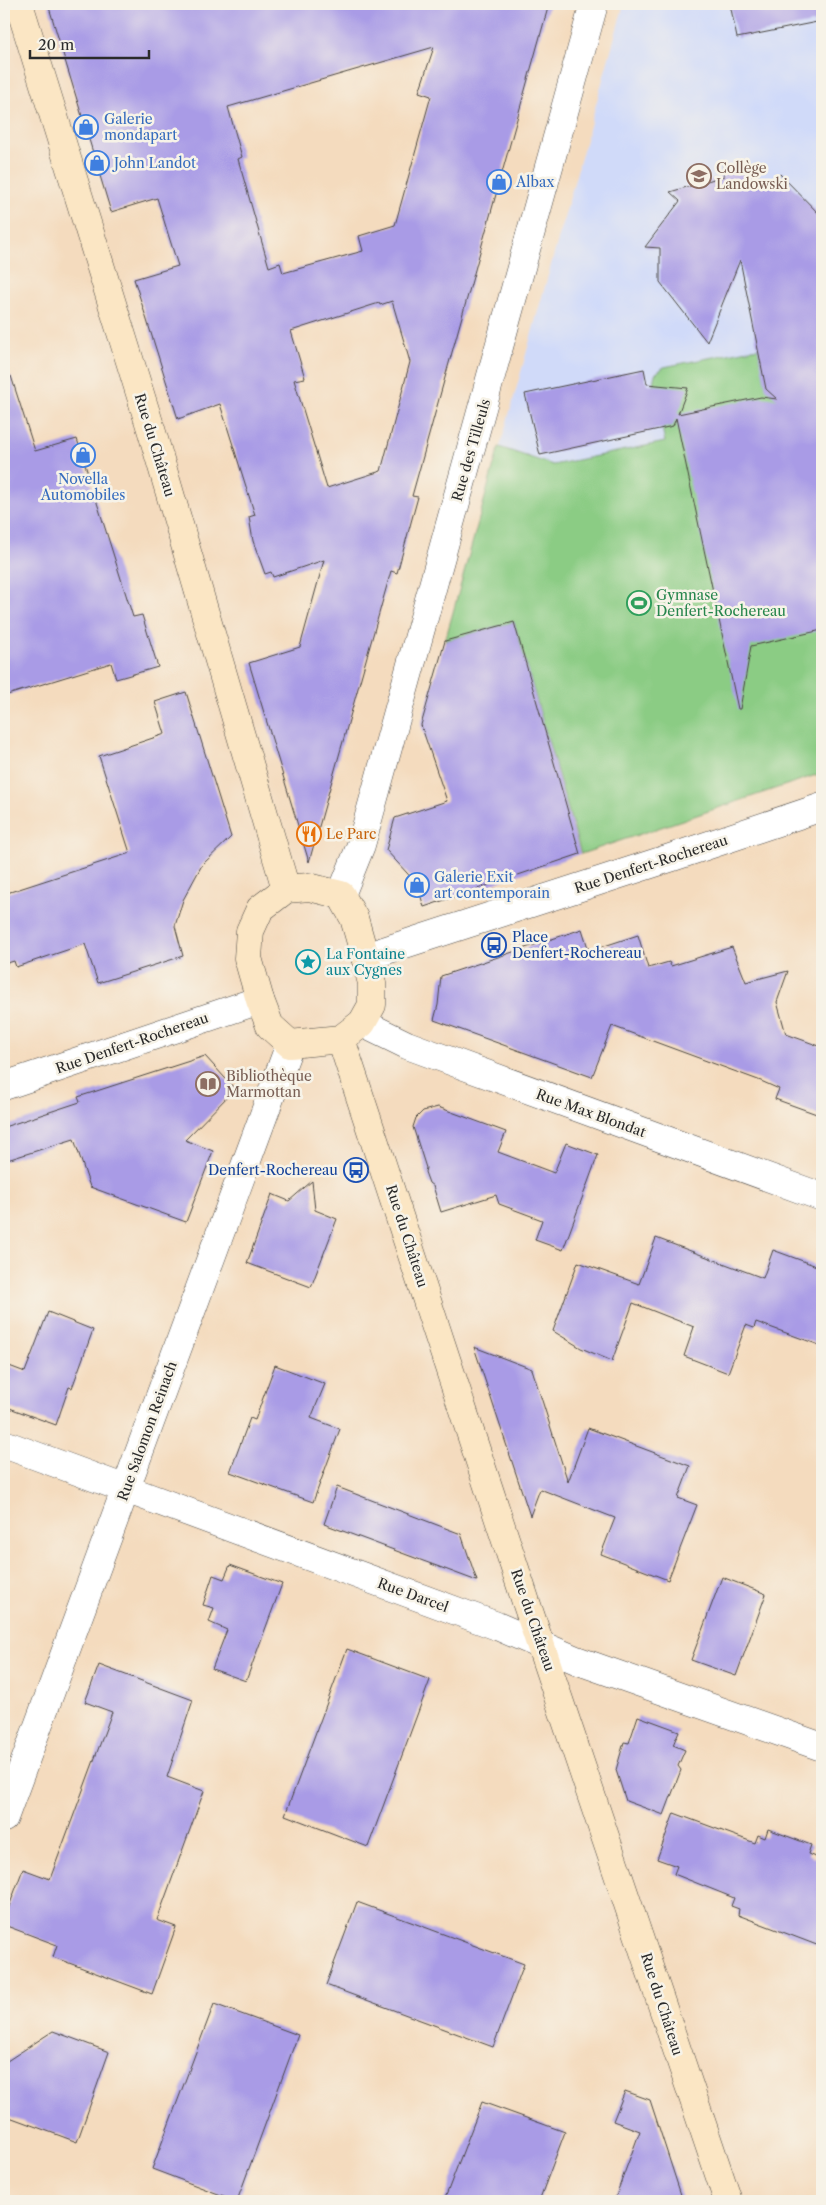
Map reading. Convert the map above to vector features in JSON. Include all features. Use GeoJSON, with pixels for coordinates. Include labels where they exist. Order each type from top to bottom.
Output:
{"type":"FeatureCollection","features":[{"type":"Feature","properties":{"kind":"main road","name":"Rue du Château"},"geometry":{"type":"LineString","coordinates":[[19,4],[151,429],[286,889]]}},
{"type":"Feature","properties":{"kind":"main road"},"geometry":{"type":"LineString","coordinates":[[309,887],[341,895],[354,918],[365,957],[372,983],[372,1005],[352,1031],[290,1044],[270,1026],[260,1000],[248,958],[250,931],[260,910],[286,889],[309,887]]}},
{"type":"Feature","properties":{"kind":"main road","name":"Rue du Château"},"geometry":{"type":"LineString","coordinates":[[352,1031],[542,1647],[728,2201]]}},
{"type":"Feature","properties":{"kind":"street","name":"Rue des Tilleuls"},"geometry":{"type":"LineString","coordinates":[[341,895],[363,835],[594,4]]}},
{"type":"Feature","properties":{"kind":"street","name":"Rue Denfert-Rochereau"},"geometry":{"type":"LineString","coordinates":[[365,957],[654,864],[822,806]]}},
{"type":"Feature","properties":{"kind":"street","name":"Rue Denfert-Rochereau"},"geometry":{"type":"LineString","coordinates":[[4,1086],[260,1000]]}},
{"type":"Feature","properties":{"kind":"street","name":"Rue Max Blondat"},"geometry":{"type":"LineString","coordinates":[[352,1031],[407,1045],[822,1197]]}},
{"type":"Feature","properties":{"kind":"street","name":"Rue Salomon Reinach"},"geometry":{"type":"LineString","coordinates":[[4,1818],[113,1524],[124,1488],[273,1094],[290,1044]]}},
{"type":"Feature","properties":{"kind":"street","name":"Rue Darcel"},"geometry":{"type":"LineString","coordinates":[[4,1444],[497,1626],[542,1647],[822,1747]]}},
{"type":"Feature","properties":{"kind":"shaded area","name":"Collège Landowski"},"geometry":{"type":"Polygon","coordinates":[[[624,4],[822,4],[822,437],[812,387],[761,362],[758,349],[653,384],[666,442],[553,465],[500,447],[624,4]]]}},
{"type":"Feature","properties":{"kind":"green space","name":"Gymnase Denfert-Rochereau"},"geometry":{"type":"Polygon","coordinates":[[[758,348],[761,362],[812,387],[822,437],[822,773],[581,854],[514,622],[445,641],[499,447],[553,465],[665,442],[653,384],[655,374],[664,367],[758,348]]]}},
{"type":"Feature","properties":{"kind":"building"},"geometry":{"type":"Polygon","coordinates":[[[48,4],[549,4],[412,496],[418,497],[397,573],[391,571],[309,862],[249,663],[300,647],[324,560],[273,577],[271,572],[265,574],[253,541],[249,517],[255,515],[220,404],[178,419],[134,279],[178,266],[157,198],[111,212],[48,4]],[[434,47],[228,107],[242,157],[238,159],[269,267],[280,263],[283,273],[363,251],[359,236],[395,225],[431,96],[419,92],[434,47]],[[392,301],[380,305],[379,303],[291,331],[305,378],[294,380],[327,488],[381,471],[410,362],[392,301]]]}},
{"type":"Feature","properties":{"kind":"building"},"geometry":{"type":"Polygon","coordinates":[[[730,4],[822,4],[822,21],[737,38],[730,4]]]}},
{"type":"Feature","properties":{"kind":"building"},"geometry":{"type":"Polygon","coordinates":[[[723,164],[775,183],[780,174],[822,217],[822,630],[751,646],[740,709],[738,709],[676,418],[673,426],[540,455],[525,394],[644,369],[647,384],[688,388],[678,414],[761,397],[777,399],[766,389],[740,260],[707,342],[660,282],[660,248],[645,247],[680,201],[670,192],[724,176],[723,164]]]}},
{"type":"Feature","properties":{"kind":"building"},"geometry":{"type":"Polygon","coordinates":[[[11,376],[35,451],[77,439],[133,617],[142,615],[158,667],[116,679],[111,663],[4,696],[4,377],[11,376]]]}},
{"type":"Feature","properties":{"kind":"building"},"geometry":{"type":"Polygon","coordinates":[[[514,622],[580,854],[424,907],[417,884],[386,850],[395,818],[447,801],[421,725],[445,641],[514,622]]]}},
{"type":"Feature","properties":{"kind":"building"},"geometry":{"type":"Polygon","coordinates":[[[186,692],[231,837],[202,865],[183,900],[175,926],[183,956],[98,983],[85,944],[16,967],[14,961],[4,964],[4,894],[130,853],[99,756],[165,734],[155,702],[186,692]]]}},
{"type":"Feature","properties":{"kind":"building"},"geometry":{"type":"Polygon","coordinates":[[[582,929],[589,951],[638,935],[648,968],[669,962],[671,966],[732,947],[746,982],[788,971],[777,1002],[786,1034],[822,1047],[822,1116],[775,1099],[779,1089],[761,1081],[612,1026],[592,1077],[434,1020],[438,1005],[441,976],[582,929]]]}},
{"type":"Feature","properties":{"kind":"building"},"geometry":{"type":"Polygon","coordinates":[[[205,1056],[235,1089],[185,1140],[213,1151],[186,1222],[90,1187],[74,1139],[4,1161],[4,1127],[80,1102],[78,1097],[205,1056]]]}},
{"type":"Feature","properties":{"kind":"building"},"geometry":{"type":"Polygon","coordinates":[[[438,1107],[506,1132],[498,1152],[554,1173],[566,1143],[598,1155],[563,1250],[535,1240],[542,1220],[499,1204],[496,1195],[441,1212],[433,1186],[429,1183],[425,1172],[426,1168],[413,1127],[416,1118],[423,1111],[438,1107]]]}},
{"type":"Feature","properties":{"kind":"building"},"geometry":{"type":"Polygon","coordinates":[[[312,1181],[315,1210],[337,1219],[311,1287],[247,1263],[272,1194],[289,1201],[312,1181]]]}},
{"type":"Feature","properties":{"kind":"building"},"geometry":{"type":"Polygon","coordinates":[[[656,1238],[763,1278],[773,1250],[822,1268],[822,1346],[756,1322],[754,1328],[746,1325],[728,1373],[684,1356],[694,1327],[633,1303],[612,1361],[581,1348],[553,1331],[578,1262],[639,1284],[656,1238]]]}},
{"type":"Feature","properties":{"kind":"building"},"geometry":{"type":"Polygon","coordinates":[[[48,1312],[93,1330],[72,1388],[69,1387],[56,1425],[4,1406],[4,1364],[25,1372],[48,1312]]]}},
{"type":"Feature","properties":{"kind":"building"},"geometry":{"type":"Polygon","coordinates":[[[474,1347],[532,1369],[568,1482],[588,1428],[690,1466],[678,1498],[697,1505],[668,1580],[601,1554],[615,1518],[540,1489],[530,1516],[474,1347]]]}},
{"type":"Feature","properties":{"kind":"building"},"geometry":{"type":"Polygon","coordinates":[[[275,1365],[325,1384],[311,1418],[340,1429],[313,1502],[230,1472],[250,1418],[255,1420],[275,1365]]]}},
{"type":"Feature","properties":{"kind":"building"},"geometry":{"type":"Polygon","coordinates":[[[337,1487],[461,1534],[477,1581],[324,1524],[337,1487]]]}},
{"type":"Feature","properties":{"kind":"building"},"geometry":{"type":"Polygon","coordinates":[[[230,1565],[282,1584],[246,1681],[212,1669],[227,1630],[209,1622],[214,1608],[203,1605],[213,1575],[224,1579],[230,1565]]]}},
{"type":"Feature","properties":{"kind":"building"},"geometry":{"type":"Polygon","coordinates":[[[722,1577],[766,1594],[736,1676],[691,1660],[722,1577]]]}},
{"type":"Feature","properties":{"kind":"building"},"geometry":{"type":"Polygon","coordinates":[[[347,1649],[430,1680],[368,1847],[285,1815],[347,1649]]]}},
{"type":"Feature","properties":{"kind":"building"},"geometry":{"type":"Polygon","coordinates":[[[99,1665],[193,1700],[167,1777],[204,1791],[157,1920],[176,1927],[152,1994],[53,1957],[57,1945],[4,1925],[4,1920],[23,1869],[50,1879],[112,1712],[85,1702],[99,1665]]]}},
{"type":"Feature","properties":{"kind":"building"},"geometry":{"type":"Polygon","coordinates":[[[638,1716],[679,1731],[673,1745],[685,1750],[678,1766],[681,1770],[664,1815],[626,1801],[616,1770],[624,1742],[629,1743],[638,1716]]]}},
{"type":"Feature","properties":{"kind":"building"},"geometry":{"type":"Polygon","coordinates":[[[674,1813],[755,1843],[758,1835],[765,1838],[768,1829],[811,1845],[808,1854],[822,1860],[822,1947],[738,1915],[739,1909],[731,1906],[734,1898],[674,1874],[677,1866],[657,1859],[674,1813]]]}},
{"type":"Feature","properties":{"kind":"building"},"geometry":{"type":"Polygon","coordinates":[[[357,1902],[524,1964],[493,2047],[326,1985],[357,1902]]]}},
{"type":"Feature","properties":{"kind":"building"},"geometry":{"type":"Polygon","coordinates":[[[214,2004],[298,2035],[237,2201],[152,2169],[214,2004]]]}},
{"type":"Feature","properties":{"kind":"building"},"geometry":{"type":"Polygon","coordinates":[[[53,2031],[109,2052],[77,2142],[4,2115],[4,2063],[53,2031]]]}},
{"type":"Feature","properties":{"kind":"building"},"geometry":{"type":"Polygon","coordinates":[[[625,2091],[650,2100],[683,2201],[614,2201],[640,2131],[613,2121],[625,2091]]]}},
{"type":"Feature","properties":{"kind":"building"},"geometry":{"type":"Polygon","coordinates":[[[482,2102],[565,2132],[539,2201],[444,2201],[482,2102]]]}},
{"type":"Feature","properties":{"kind":"place","name":"Galerie mondapart"},"geometry":{"type":"Point","coordinates":[86,127]}},
{"type":"Feature","properties":{"kind":"place","name":"John Landot"},"geometry":{"type":"Point","coordinates":[97,163]}},
{"type":"Feature","properties":{"kind":"place","name":"Collège Landowski"},"geometry":{"type":"Point","coordinates":[699,176]}},
{"type":"Feature","properties":{"kind":"place","name":"Albax"},"geometry":{"type":"Point","coordinates":[499,182]}},
{"type":"Feature","properties":{"kind":"place","name":"Novella Automobiles"},"geometry":{"type":"Point","coordinates":[83,455]}},
{"type":"Feature","properties":{"kind":"place","name":"Gymnase Denfert-Rochereau"},"geometry":{"type":"Point","coordinates":[639,603]}},
{"type":"Feature","properties":{"kind":"place","name":"Le Parc"},"geometry":{"type":"Point","coordinates":[309,834]}},
{"type":"Feature","properties":{"kind":"place","name":"Galerie Exit art contemporain"},"geometry":{"type":"Point","coordinates":[417,885]}},
{"type":"Feature","properties":{"kind":"place","name":"Place Denfert-Rochereau"},"geometry":{"type":"Point","coordinates":[494,945]}},
{"type":"Feature","properties":{"kind":"place","name":"La Fontaine aux Cygnes"},"geometry":{"type":"Point","coordinates":[308,962]}},
{"type":"Feature","properties":{"kind":"place","name":"Bibliothèque Marmottan"},"geometry":{"type":"Point","coordinates":[208,1084]}},
{"type":"Feature","properties":{"kind":"place","name":"Denfert-Rochereau"},"geometry":{"type":"Point","coordinates":[356,1170]}}]}
